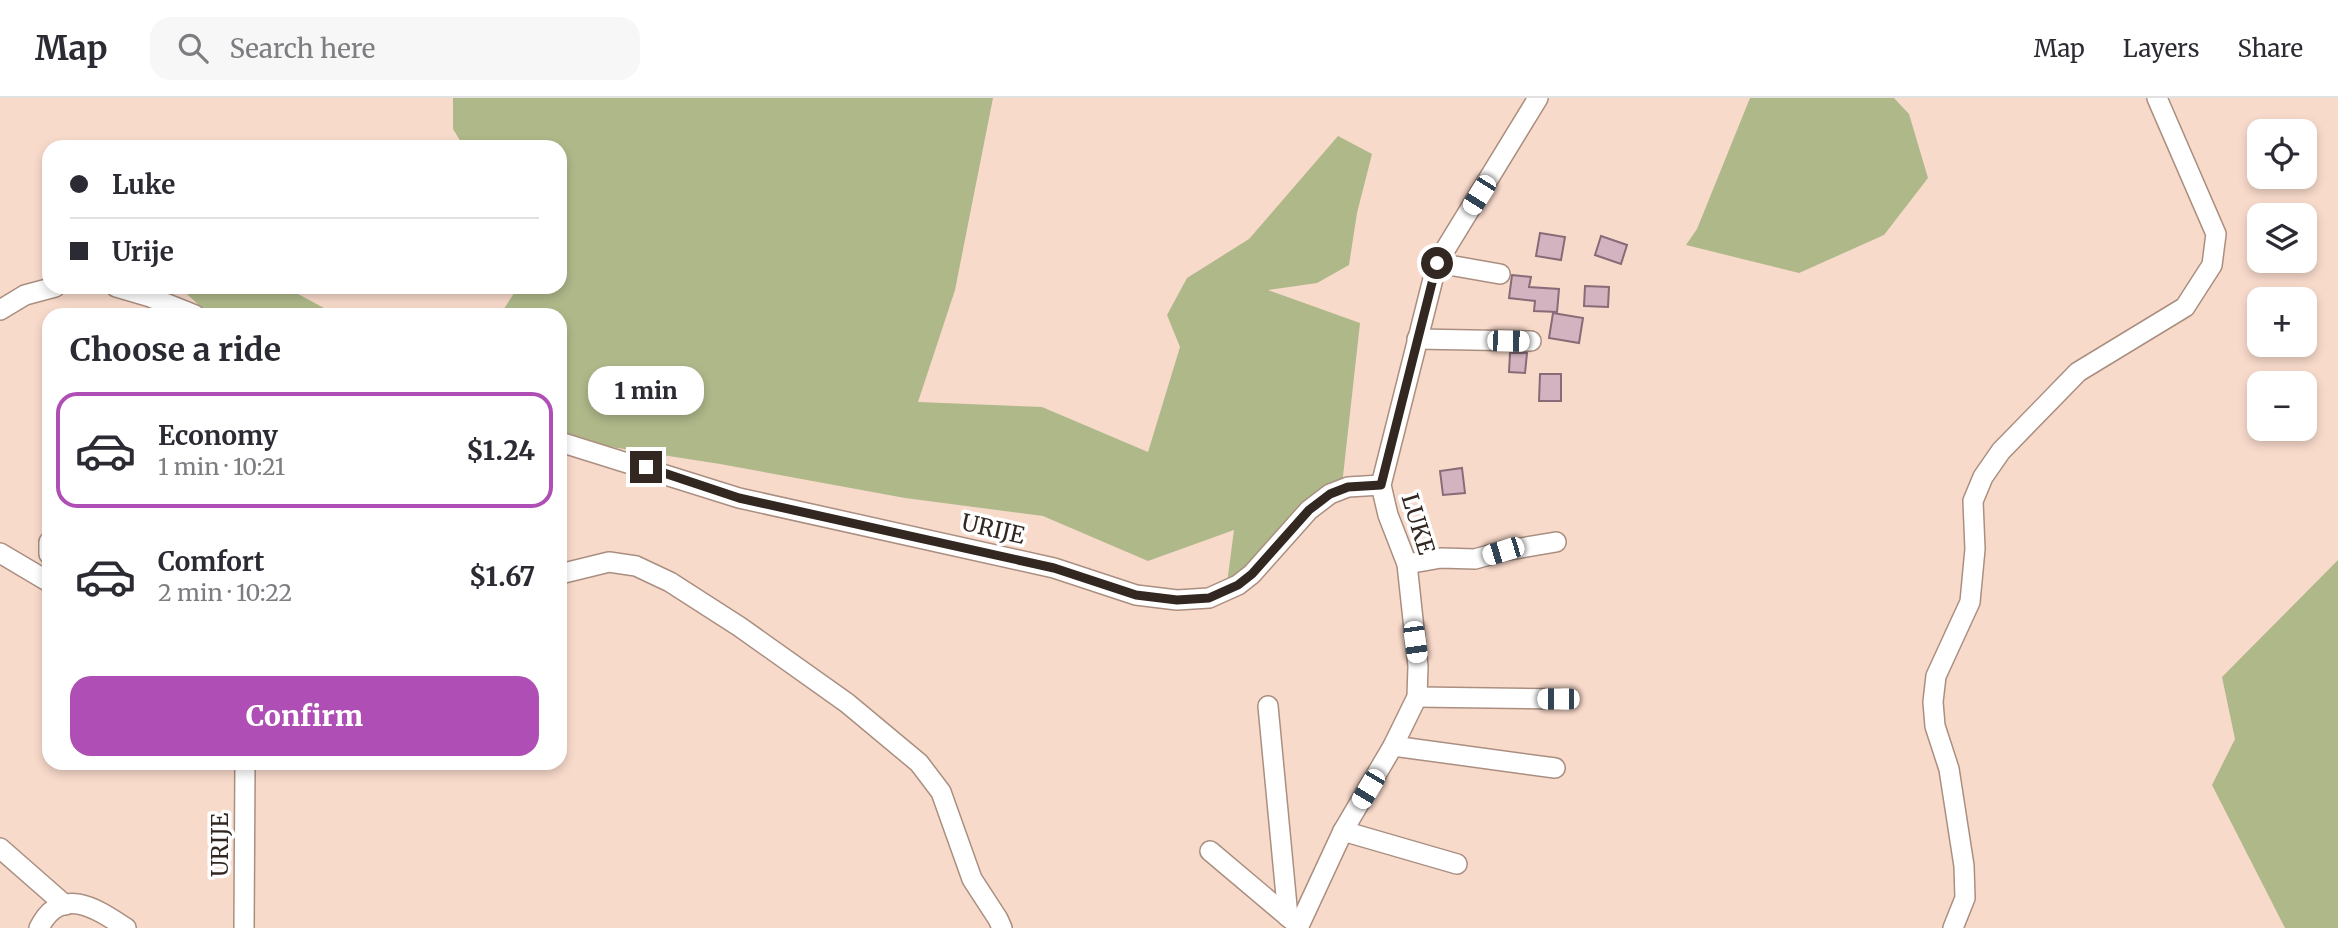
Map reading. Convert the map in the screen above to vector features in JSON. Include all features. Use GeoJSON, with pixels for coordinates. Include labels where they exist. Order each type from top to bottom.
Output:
{"type":"FeatureCollection","features":[{"type":"Feature","properties":{"kind":"street","name":"LUKE"},"geometry":{"type":"LineString","coordinates":[[1295,924],[1417,697],[1418,666],[1407,564],[1388,515],[1381,485],[1437,263],[1538,98]]}},
{"type":"Feature","properties":{"kind":"street"},"geometry":{"type":"LineString","coordinates":[[1953,928],[1965,898],[1964,866],[1950,768],[1935,726],[1933,702],[1936,676],[1970,602],[1975,549],[1973,500],[1983,477],[2001,451],[2078,372],[2185,307],[2212,265],[2216,234],[2157,98]]}},
{"type":"Feature","properties":{"kind":"street"},"geometry":{"type":"LineString","coordinates":[[1437,263],[1500,274]]}},
{"type":"Feature","properties":{"kind":"street"},"geometry":{"type":"LineString","coordinates":[[0,310],[25,295],[42,290]]}},
{"type":"Feature","properties":{"kind":"street"},"geometry":{"type":"LineString","coordinates":[[140,294],[178,308]]}},
{"type":"Feature","properties":{"kind":"street"},"geometry":{"type":"LineString","coordinates":[[1417,339],[1531,341]]}},
{"type":"Feature","properties":{"kind":"street","name":"URIJE"},"geometry":{"type":"LineString","coordinates":[[567,444],[739,498],[1054,568],[1136,595],[1177,600],[1209,598],[1238,585],[1252,574],[1309,510],[1330,494],[1348,487],[1381,485]]}},
{"type":"Feature","properties":{"kind":"street"},"geometry":{"type":"LineString","coordinates":[[1407,564],[1441,558],[1475,559],[1556,542]]}},
{"type":"Feature","properties":{"kind":"street"},"geometry":{"type":"LineString","coordinates":[[0,553],[42,578]]}},
{"type":"Feature","properties":{"kind":"street"},"geometry":{"type":"LineString","coordinates":[[567,572],[609,562],[636,566],[670,582],[740,627],[847,703],[919,763],[941,792],[972,879],[1002,928]]}},
{"type":"Feature","properties":{"kind":"street"},"geometry":{"type":"LineString","coordinates":[[1417,697],[1558,699]]}},
{"type":"Feature","properties":{"kind":"street"},"geometry":{"type":"LineString","coordinates":[[1268,706],[1295,924]]}},
{"type":"Feature","properties":{"kind":"street"},"geometry":{"type":"LineString","coordinates":[[1393,746],[1555,768]]}},
{"type":"Feature","properties":{"kind":"street","name":"URIJE"},"geometry":{"type":"LineString","coordinates":[[244,928],[246,770]]}},
{"type":"Feature","properties":{"kind":"street"},"geometry":{"type":"LineString","coordinates":[[1343,831],[1457,864]]}},
{"type":"Feature","properties":{"kind":"street"},"geometry":{"type":"LineString","coordinates":[[0,848],[65,905]]}},
{"type":"Feature","properties":{"kind":"street"},"geometry":{"type":"LineString","coordinates":[[1210,851],[1295,924]]}},
{"type":"Feature","properties":{"kind":"street"},"geometry":{"type":"LineString","coordinates":[[39,928],[44,918],[65,905],[82,904],[93,907],[125,928]]}},
{"type":"Feature","properties":{"kind":"green space"},"geometry":{"type":"Polygon","coordinates":[[[453,98],[993,98],[955,290],[918,402],[1042,407],[1148,452],[1180,347],[1167,315],[1187,278],[1249,239],[1338,136],[1372,154],[1357,213],[1349,265],[1317,283],[1268,290],[1360,323],[1342,485],[1226,591],[1234,530],[1148,561],[1043,516],[905,498],[720,464],[567,440],[567,308],[504,308],[514,294],[567,294],[567,140],[460,140],[453,129],[453,98]]]}},
{"type":"Feature","properties":{"kind":"green space"},"geometry":{"type":"Polygon","coordinates":[[[1750,98],[1894,98],[1909,114],[1928,178],[1884,235],[1799,273],[1686,245],[1697,229],[1750,98]]]}},
{"type":"Feature","properties":{"kind":"green space"},"geometry":{"type":"Polygon","coordinates":[[[187,294],[298,294],[324,308],[202,308],[187,294]]]}},
{"type":"Feature","properties":{"kind":"green space"},"geometry":{"type":"Polygon","coordinates":[[[2338,560],[2338,928],[2285,928],[2212,785],[2235,739],[2222,677],[2338,560]]]}},
{"type":"Feature","properties":{"kind":"building"},"geometry":{"type":"Polygon","coordinates":[[[1540,233],[1565,237],[1561,260],[1536,256],[1540,233]]]}},
{"type":"Feature","properties":{"kind":"building"},"geometry":{"type":"Polygon","coordinates":[[[1601,236],[1627,245],[1621,264],[1595,255],[1601,236]]]}},
{"type":"Feature","properties":{"kind":"building"},"geometry":{"type":"Polygon","coordinates":[[[1512,275],[1531,277],[1529,287],[1559,289],[1557,312],[1534,311],[1535,301],[1509,298],[1512,275]]]}},
{"type":"Feature","properties":{"kind":"building"},"geometry":{"type":"Polygon","coordinates":[[[1585,286],[1609,287],[1608,307],[1584,306],[1585,286]]]}},
{"type":"Feature","properties":{"kind":"building"},"geometry":{"type":"Polygon","coordinates":[[[1553,313],[1583,318],[1579,343],[1549,338],[1553,313]]]}},
{"type":"Feature","properties":{"kind":"building"},"geometry":{"type":"Polygon","coordinates":[[[1510,353],[1527,353],[1525,373],[1509,372],[1510,353]]]}},
{"type":"Feature","properties":{"kind":"building"},"geometry":{"type":"Polygon","coordinates":[[[1540,374],[1561,374],[1561,401],[1539,401],[1540,374]]]}},
{"type":"Feature","properties":{"kind":"building"},"geometry":{"type":"Polygon","coordinates":[[[1462,468],[1465,493],[1443,495],[1440,471],[1462,468]]]}},
{"type":"Feature","properties":{"kind":"route"},"geometry":{"type":"LineString","coordinates":[[646,467],[739,498],[1054,568],[1136,595],[1177,600],[1209,598],[1238,585],[1252,574],[1309,510],[1330,494],[1348,487],[1381,485],[1437,263]]}}]}
